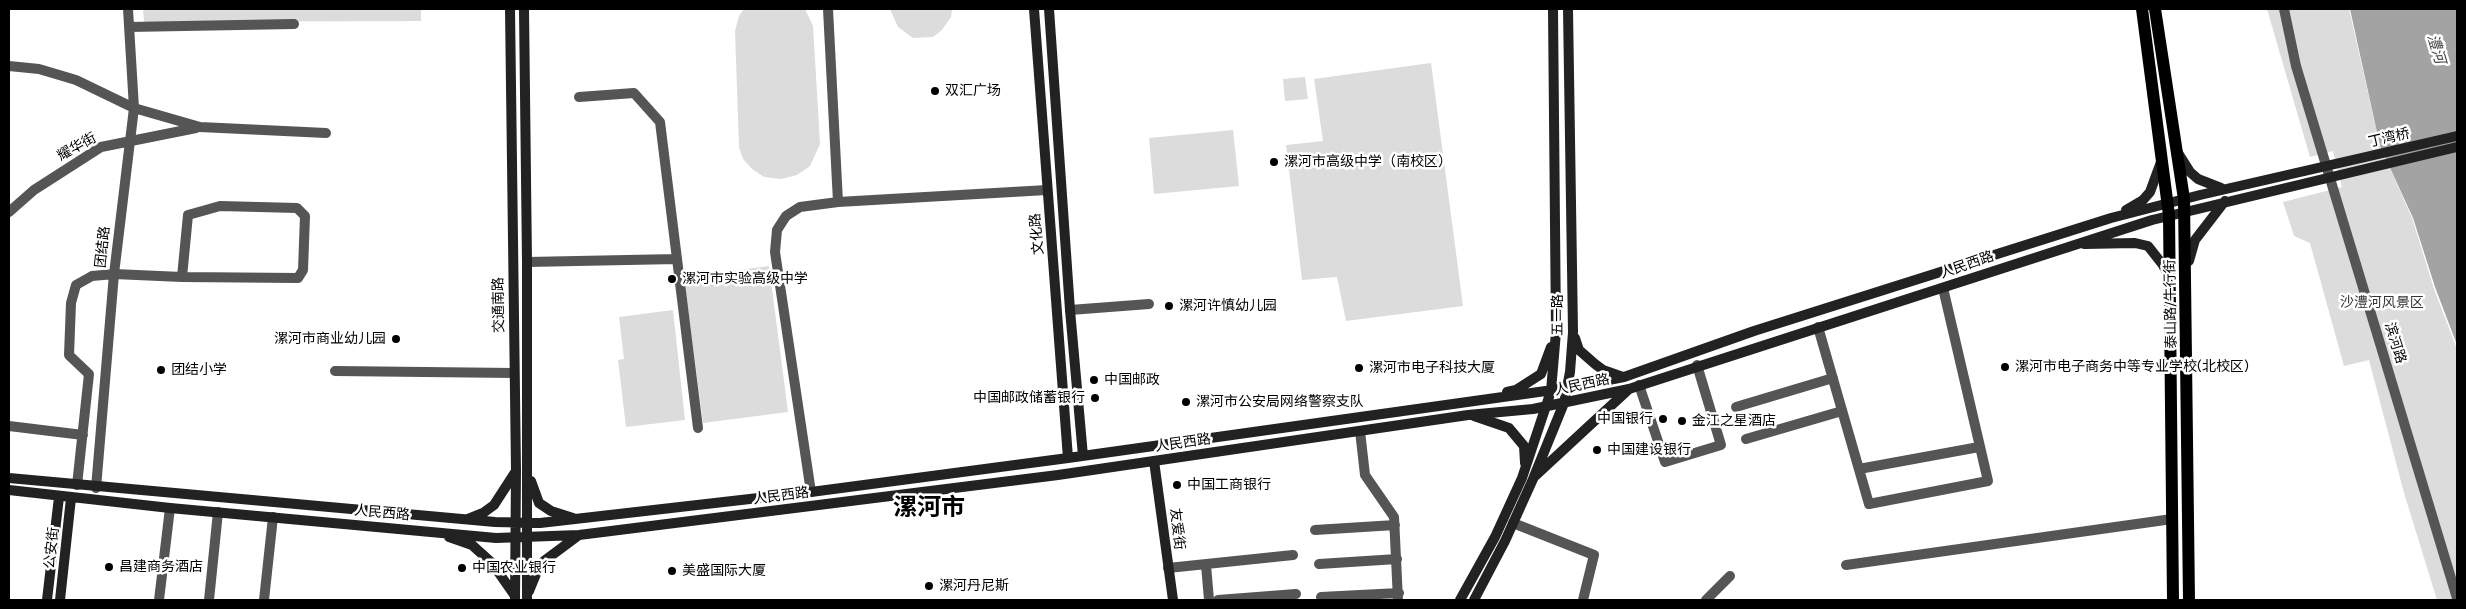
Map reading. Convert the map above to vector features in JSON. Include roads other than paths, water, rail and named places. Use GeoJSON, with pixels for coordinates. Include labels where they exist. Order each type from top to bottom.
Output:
{"type":"FeatureCollection","features":[{"type":"Feature","properties":{"kind":"main road","name":"交通南路"},"geometry":{"type":"LineString","coordinates":[[510,9],[516,470],[515,598]]}},
{"type":"Feature","properties":{"kind":"main road","name":"交通南路"},"geometry":{"type":"LineString","coordinates":[[524,9],[528,262],[527,598]]}},
{"type":"Feature","properties":{"kind":"main road","name":"文化路"},"geometry":{"type":"LineString","coordinates":[[1034,9],[1068,458]]}},
{"type":"Feature","properties":{"kind":"main road","name":"文化路"},"geometry":{"type":"LineString","coordinates":[[1049,9],[1070,310],[1083,456]]}},
{"type":"Feature","properties":{"kind":"main road","name":"五一路"},"geometry":{"type":"LineString","coordinates":[[1474,600],[1513,523],[1528,478],[1551,390],[1556,332],[1553,9]]}},
{"type":"Feature","properties":{"kind":"main road","name":"五一路"},"geometry":{"type":"LineString","coordinates":[[1460,600],[1528,478],[1564,403],[1567,388],[1572,359],[1573,332],[1568,9]]}},
{"type":"Feature","properties":{"kind":"main road","name":"泰山路/牛行街"},"geometry":{"type":"LineString","coordinates":[[2142,9],[2169,209],[2173,600]]}},
{"type":"Feature","properties":{"kind":"main road","name":"泰山路/牛行街"},"geometry":{"type":"LineString","coordinates":[[2155,9],[2184,206],[2189,600]]}},
{"type":"Feature","properties":{"kind":"main road","name":"丁湾桥"},"geometry":{"type":"LineString","coordinates":[[2329,172],[2457,136]]}},
{"type":"Feature","properties":{"kind":"main road","name":"丁湾桥"},"geometry":{"type":"LineString","coordinates":[[2329,172],[2457,147]]}},
{"type":"Feature","properties":{"kind":"main road"},"geometry":{"type":"LineString","coordinates":[[2177,153],[2190,172],[2198,179],[2224,189]]}},
{"type":"Feature","properties":{"kind":"main road"},"geometry":{"type":"LineString","coordinates":[[2111,218],[2143,200],[2156,180],[2163,154]]}},
{"type":"Feature","properties":{"kind":"main road","name":"人民西路"},"geometry":{"type":"LineString","coordinates":[[2184,206],[2224,189],[2329,172]]}},
{"type":"Feature","properties":{"kind":"main road","name":"人民西路"},"geometry":{"type":"LineString","coordinates":[[9,478],[96,488],[516,523],[578,520],[811,492],[1567,388],[1624,377],[1754,330],[2111,218],[2225,201],[2329,172]]}},
{"type":"Feature","properties":{"kind":"main road"},"geometry":{"type":"LineString","coordinates":[[2186,277],[2195,240],[2225,201]]}},
{"type":"Feature","properties":{"kind":"main road","name":"人民西路"},"geometry":{"type":"LineString","coordinates":[[9,490],[58,497],[170,508],[516,538],[578,534],[1058,475],[1468,415],[1546,406],[1628,389],[1697,365],[1943,288],[2169,209]]}},
{"type":"Feature","properties":{"kind":"main road"},"geometry":{"type":"LineString","coordinates":[[2070,245],[2128,243],[2148,246],[2163,265],[2170,281]]}},
{"type":"Feature","properties":{"kind":"main road"},"geometry":{"type":"LineString","coordinates":[[1479,399],[1516,390],[1541,374],[1556,332]]}},
{"type":"Feature","properties":{"kind":"main road"},"geometry":{"type":"LineString","coordinates":[[1573,332],[1579,350],[1603,370],[1624,377]]}},
{"type":"Feature","properties":{"kind":"main road"},"geometry":{"type":"LineString","coordinates":[[1528,478],[1628,389]]}},
{"type":"Feature","properties":{"kind":"main road"},"geometry":{"type":"LineString","coordinates":[[1468,415],[1508,428],[1518,437],[1524,446],[1528,478]]}},
{"type":"Feature","properties":{"kind":"main road"},"geometry":{"type":"LineString","coordinates":[[1067,443],[1082,442]]}},
{"type":"Feature","properties":{"kind":"main road","name":"友爱街"},"geometry":{"type":"LineString","coordinates":[[1154,461],[1173,600]]}},
{"type":"Feature","properties":{"kind":"main road"},"geometry":{"type":"LineString","coordinates":[[528,469],[539,503],[551,510],[578,520]]}},
{"type":"Feature","properties":{"kind":"main road"},"geometry":{"type":"LineString","coordinates":[[465,520],[483,513],[494,505],[516,470]]}},
{"type":"Feature","properties":{"kind":"main road"},"geometry":{"type":"LineString","coordinates":[[47,600],[58,497]]}},
{"type":"Feature","properties":{"kind":"main road","name":"公安街"},"geometry":{"type":"LineString","coordinates":[[60,600],[71,498]]}},
{"type":"Feature","properties":{"kind":"main road"},"geometry":{"type":"LineString","coordinates":[[430,531],[472,545],[492,562],[515,598]]}},
{"type":"Feature","properties":{"kind":"main road"},"geometry":{"type":"LineString","coordinates":[[527,598],[538,569],[544,561],[578,534]]}},
{"type":"Feature","properties":{"kind":"street","name":"团结路"},"geometry":{"type":"LineString","coordinates":[[96,488],[114,274],[128,141],[134,108],[128,9]]}},
{"type":"Feature","properties":{"kind":"street"},"geometry":{"type":"LineString","coordinates":[[828,9],[838,202]]}},
{"type":"Feature","properties":{"kind":"street","name":"滨河路"},"geometry":{"type":"LineString","coordinates":[[2284,9],[2296,66],[2457,598]]}},
{"type":"Feature","properties":{"kind":"street"},"geometry":{"type":"LineString","coordinates":[[129,27],[294,24]]}},
{"type":"Feature","properties":{"kind":"street"},"geometry":{"type":"LineString","coordinates":[[9,66],[39,69],[76,80],[134,108],[200,127],[326,133]]}},
{"type":"Feature","properties":{"kind":"street"},"geometry":{"type":"LineString","coordinates":[[579,97],[634,93],[660,122],[698,428]]}},
{"type":"Feature","properties":{"kind":"street","name":"耀华街"},"geometry":{"type":"LineString","coordinates":[[9,212],[34,190],[70,165],[101,147],[200,127]]}},
{"type":"Feature","properties":{"kind":"street"},"geometry":{"type":"LineString","coordinates":[[811,492],[775,243],[777,230],[786,216],[800,207],[838,202],[1047,190]]}},
{"type":"Feature","properties":{"kind":"street"},"geometry":{"type":"LineString","coordinates":[[77,486],[89,374],[69,355],[71,303],[76,285],[92,276],[114,274],[182,277],[298,278],[303,270],[305,216],[297,208],[220,206],[188,215],[182,277]]}},
{"type":"Feature","properties":{"kind":"street"},"geometry":{"type":"LineString","coordinates":[[528,262],[677,259]]}},
{"type":"Feature","properties":{"kind":"street"},"geometry":{"type":"LineString","coordinates":[[1818,327],[1869,504],[1988,481],[1943,288]]}},
{"type":"Feature","properties":{"kind":"street"},"geometry":{"type":"LineString","coordinates":[[1070,310],[1149,304]]}},
{"type":"Feature","properties":{"kind":"street"},"geometry":{"type":"LineString","coordinates":[[1640,385],[1665,462],[1721,445],[1697,365]]}},
{"type":"Feature","properties":{"kind":"street"},"geometry":{"type":"LineString","coordinates":[[336,371],[514,373]]}},
{"type":"Feature","properties":{"kind":"street"},"geometry":{"type":"LineString","coordinates":[[1736,407],[1833,378]]}},
{"type":"Feature","properties":{"kind":"street"},"geometry":{"type":"LineString","coordinates":[[1746,439],[1842,411]]}},
{"type":"Feature","properties":{"kind":"street"},"geometry":{"type":"LineString","coordinates":[[9,426],[83,435]]}},
{"type":"Feature","properties":{"kind":"street"},"geometry":{"type":"LineString","coordinates":[[1321,597],[1398,596],[1394,517],[1365,475],[1360,431]]}},
{"type":"Feature","properties":{"kind":"street"},"geometry":{"type":"LineString","coordinates":[[1859,469],[1979,447]]}},
{"type":"Feature","properties":{"kind":"street"},"geometry":{"type":"LineString","coordinates":[[159,600],[170,508]]}},
{"type":"Feature","properties":{"kind":"street"},"geometry":{"type":"LineString","coordinates":[[209,600],[218,512]]}},
{"type":"Feature","properties":{"kind":"street"},"geometry":{"type":"LineString","coordinates":[[264,600],[273,517]]}},
{"type":"Feature","properties":{"kind":"street"},"geometry":{"type":"LineString","coordinates":[[1846,565],[2172,519]]}},
{"type":"Feature","properties":{"kind":"street"},"geometry":{"type":"LineString","coordinates":[[1513,523],[1594,555],[1583,600]]}},
{"type":"Feature","properties":{"kind":"street"},"geometry":{"type":"LineString","coordinates":[[1315,530],[1395,525]]}},
{"type":"Feature","properties":{"kind":"street"},"geometry":{"type":"LineString","coordinates":[[1168,568],[1293,555]]}},
{"type":"Feature","properties":{"kind":"street"},"geometry":{"type":"LineString","coordinates":[[1319,564],[1397,559]]}},
{"type":"Feature","properties":{"kind":"street"},"geometry":{"type":"LineString","coordinates":[[1206,564],[1209,600]]}},
{"type":"Feature","properties":{"kind":"street"},"geometry":{"type":"LineString","coordinates":[[1706,600],[1730,576]]}},
{"type":"Feature","properties":{"kind":"street"},"geometry":{"type":"LineString","coordinates":[[1218,600],[1296,594]]}},
{"type":"Feature","properties":{"kind":"water","name":"澧河"},"geometry":{"type":"Polygon","coordinates":[[[2350,9],[2457,9],[2457,345],[2435,287],[2413,218],[2380,146],[2350,9]]]}},
{"type":"Feature","properties":{"kind":"place","name":"双汇广场"},"geometry":{"type":"Point","coordinates":[935,91]}},
{"type":"Feature","properties":{"kind":"place","name":"漯河市高级中学（南校区）"},"geometry":{"type":"Point","coordinates":[1274,162]}},
{"type":"Feature","properties":{"kind":"place","name":"漯河市实验高级中学"},"geometry":{"type":"Point","coordinates":[672,279]}},
{"type":"Feature","properties":{"kind":"place","name":"漯河许慎幼儿园"},"geometry":{"type":"Point","coordinates":[1169,306]}},
{"type":"Feature","properties":{"kind":"place","name":"漯河市商业幼儿园"},"geometry":{"type":"Point","coordinates":[396,339]}},
{"type":"Feature","properties":{"kind":"place","name":"漯河市电子商务中等专业学校(北校区)"},"geometry":{"type":"Point","coordinates":[2005,367]}},
{"type":"Feature","properties":{"kind":"place","name":"漯河市电子科技大厦"},"geometry":{"type":"Point","coordinates":[1359,368]}},
{"type":"Feature","properties":{"kind":"place","name":"团结小学"},"geometry":{"type":"Point","coordinates":[161,370]}},
{"type":"Feature","properties":{"kind":"place","name":"中国邮政"},"geometry":{"type":"Point","coordinates":[1094,380]}},
{"type":"Feature","properties":{"kind":"place","name":"中国邮政储蓄银行"},"geometry":{"type":"Point","coordinates":[1095,398]}},
{"type":"Feature","properties":{"kind":"place","name":"漯河市公安局网络警察支队"},"geometry":{"type":"Point","coordinates":[1186,402]}},
{"type":"Feature","properties":{"kind":"place","name":"中国银行"},"geometry":{"type":"Point","coordinates":[1663,419]}},
{"type":"Feature","properties":{"kind":"place","name":"金江之星酒店"},"geometry":{"type":"Point","coordinates":[1682,421]}},
{"type":"Feature","properties":{"kind":"place","name":"中国建设银行"},"geometry":{"type":"Point","coordinates":[1597,450]}},
{"type":"Feature","properties":{"kind":"place","name":"中国工商银行"},"geometry":{"type":"Point","coordinates":[1177,485]}},
{"type":"Feature","properties":{"kind":"place","name":"昌建商务酒店"},"geometry":{"type":"Point","coordinates":[109,567]}},
{"type":"Feature","properties":{"kind":"place","name":"中国农业银行"},"geometry":{"type":"Point","coordinates":[462,568]}},
{"type":"Feature","properties":{"kind":"place","name":"美盛国际大厦"},"geometry":{"type":"Point","coordinates":[672,571]}},
{"type":"Feature","properties":{"kind":"place","name":"漯河丹尼斯"},"geometry":{"type":"Point","coordinates":[929,586]}},
{"type":"Feature","properties":{"kind":"district","name":"漯河市"},"geometry":{"type":"Point","coordinates":[929,508]}},
{"type":"Feature","properties":{"kind":"park label","name":"沙澧河风景区"},"geometry":{"type":"Point","coordinates":[2382,303]}}]}
